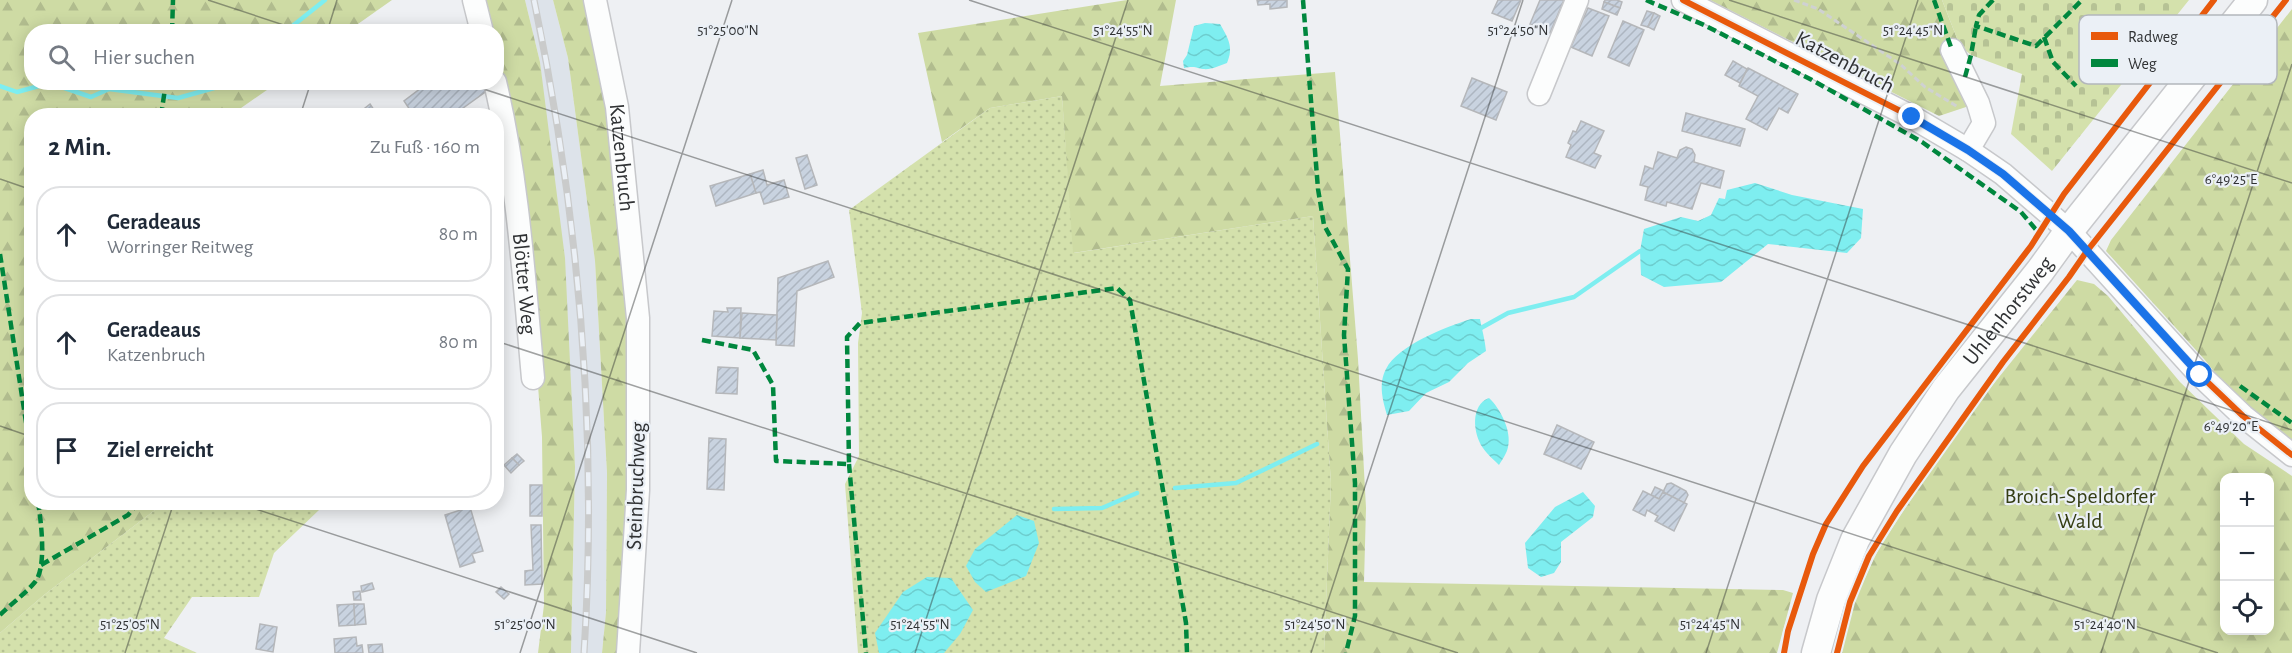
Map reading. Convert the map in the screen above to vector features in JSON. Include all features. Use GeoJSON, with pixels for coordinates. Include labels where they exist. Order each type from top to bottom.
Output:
{"type":"FeatureCollection","features":[{"type":"Feature","properties":{"kind":"main road","name":"Uhlenhorstweg"},"geometry":{"type":"LineString","coordinates":[[2241,15],[2253,0]]}},
{"type":"Feature","properties":{"kind":"main road","name":"Uhlenhorstweg"},"geometry":{"type":"LineString","coordinates":[[1816,653],[1831,600],[1855,540],[1903,454],[1946,389],[2186,84]]}},
{"type":"Feature","properties":{"kind":"street"},"geometry":{"type":"LineString","coordinates":[[474,0],[480,24]]}},
{"type":"Feature","properties":{"kind":"street","name":"Katzenbruch"},"geometry":{"type":"LineString","coordinates":[[595,0],[617,107],[638,318]]}},
{"type":"Feature","properties":{"kind":"street"},"geometry":{"type":"LineString","coordinates":[[1539,94],[1577,0]]}},
{"type":"Feature","properties":{"kind":"street","name":"Katzenbruch"},"geometry":{"type":"LineString","coordinates":[[1683,0],[1902,112],[1968,150],[2003,174],[2069,231],[2200,375],[2243,416],[2292,455]]}},
{"type":"Feature","properties":{"kind":"street"},"geometry":{"type":"LineString","coordinates":[[1952,50],[1978,103],[1984,123],[1968,150]]}},
{"type":"Feature","properties":{"kind":"street","name":"Blötter Weg"},"geometry":{"type":"LineString","coordinates":[[496,90],[498,108]]}},
{"type":"Feature","properties":{"kind":"street","name":"Blötter Weg"},"geometry":{"type":"LineString","coordinates":[[504,146],[521,241],[533,378]]}},
{"type":"Feature","properties":{"kind":"street","name":"Steinbruchweg"},"geometry":{"type":"LineString","coordinates":[[627,653],[638,490],[638,318]]}},
{"type":"Feature","properties":{"kind":"path"},"geometry":{"type":"LineString","coordinates":[[1794,0],[1818,9],[1900,64],[1925,87],[1984,123]]}},
{"type":"Feature","properties":{"kind":"shaded area"},"geometry":{"type":"Polygon","coordinates":[[[525,0],[553,0],[568,58],[595,261],[607,473],[606,612],[602,653],[571,653],[575,467],[540,62],[525,0]]]}},
{"type":"Feature","properties":{"kind":"green space"},"geometry":{"type":"Polygon","coordinates":[[[0,0],[392,0],[358,24],[24,24],[24,90],[267,90],[241,108],[24,108],[24,510],[155,510],[44,595],[0,633],[0,0]]]}},
{"type":"Feature","properties":{"kind":"green space"},"geometry":{"type":"Polygon","coordinates":[[[484,0],[525,0],[540,62],[565,258],[575,467],[571,653],[538,653],[544,605],[542,437],[510,126],[503,90],[504,24],[489,24],[484,0]]]}},
{"type":"Feature","properties":{"kind":"green space"},"geometry":{"type":"Polygon","coordinates":[[[553,0],[590,0],[610,109],[634,319],[622,653],[602,653],[606,612],[607,473],[595,261],[568,58],[553,0]]]}},
{"type":"Feature","properties":{"kind":"green space"},"geometry":{"type":"Polygon","coordinates":[[[1127,0],[1176,0],[1160,86],[1335,72],[1358,359],[1366,508],[1364,582],[1783,590],[1793,593],[1777,653],[1324,653],[1331,483],[1313,216],[1073,253],[1062,96],[990,108],[942,142],[918,33],[1127,0]]]}},
{"type":"Feature","properties":{"kind":"green space"},"geometry":{"type":"Polygon","coordinates":[[[1710,0],[1942,0],[1960,46],[1972,105],[1939,116],[1710,0]]]}},
{"type":"Feature","properties":{"kind":"green space"},"geometry":{"type":"Polygon","coordinates":[[[1942,0],[2189,0],[2177,15],[2079,15],[2079,84],[2122,84],[2052,171],[2011,134],[2022,74],[1971,55],[1960,46],[1942,0]]]}},
{"type":"Feature","properties":{"kind":"green space"},"geometry":{"type":"Polygon","coordinates":[[[2292,9],[2292,441],[2229,390],[2204,359],[2106,251],[2111,240],[2233,84],[2277,84],[2277,28],[2292,9]]]}},
{"type":"Feature","properties":{"kind":"green space"},"geometry":{"type":"Polygon","coordinates":[[[1062,96],[1074,253],[1313,216],[1331,483],[1324,653],[858,653],[845,484],[859,456],[858,343],[862,313],[849,210],[990,108],[1062,96]]]}},
{"type":"Feature","properties":{"kind":"green space","name":"Broich-Speldorfer Wald"},"geometry":{"type":"Polygon","coordinates":[[[2077,280],[2094,284],[2108,296],[2180,382],[2244,444],[2292,476],[2292,653],[1840,653],[1854,602],[1879,548],[1959,427],[2077,280]]]}},
{"type":"Feature","properties":{"kind":"green space"},"geometry":{"type":"Polygon","coordinates":[[[155,510],[319,510],[274,553],[259,597],[192,597],[164,638],[197,653],[0,653],[0,633],[44,595],[155,510]]]}},
{"type":"Feature","properties":{"kind":"water"},"geometry":{"type":"Polygon","coordinates":[[[1205,23],[1220,24],[1228,38],[1230,52],[1227,63],[1209,69],[1184,68],[1183,61],[1187,55],[1194,26],[1205,23]]]}},
{"type":"Feature","properties":{"kind":"water"},"geometry":{"type":"Polygon","coordinates":[[[1755,183],[1792,195],[1863,209],[1861,238],[1847,253],[1768,244],[1721,282],[1664,287],[1641,275],[1640,251],[1644,229],[1681,217],[1698,221],[1711,215],[1719,198],[1725,199],[1727,190],[1755,183]]]}},
{"type":"Feature","properties":{"kind":"water"},"geometry":{"type":"Polygon","coordinates":[[[1471,319],[1480,319],[1486,351],[1468,363],[1449,382],[1426,393],[1409,411],[1387,415],[1382,381],[1392,360],[1424,338],[1471,319]]]}},
{"type":"Feature","properties":{"kind":"water"},"geometry":{"type":"Polygon","coordinates":[[[1489,398],[1507,427],[1509,441],[1499,465],[1483,448],[1475,428],[1476,413],[1483,402],[1489,398]]]}},
{"type":"Feature","properties":{"kind":"water"},"geometry":{"type":"Polygon","coordinates":[[[1583,492],[1595,506],[1593,517],[1561,542],[1561,562],[1554,573],[1541,577],[1528,568],[1525,543],[1555,507],[1583,492]]]}},
{"type":"Feature","properties":{"kind":"water"},"geometry":{"type":"Polygon","coordinates":[[[1017,515],[1034,521],[1039,543],[1026,576],[986,592],[975,582],[966,566],[975,549],[1017,515]]]}},
{"type":"Feature","properties":{"kind":"water"},"geometry":{"type":"Polygon","coordinates":[[[927,577],[951,578],[973,610],[960,634],[944,653],[879,653],[875,633],[903,592],[927,577]]]}},
{"type":"Feature","properties":{"kind":"building"},"geometry":{"type":"Polygon","coordinates":[[[1257,0],[1287,0],[1287,7],[1270,9],[1270,4],[1258,5],[1257,0]]]}},
{"type":"Feature","properties":{"kind":"building"},"geometry":{"type":"Polygon","coordinates":[[[1498,0],[1521,0],[1512,21],[1492,13],[1498,0]]]}},
{"type":"Feature","properties":{"kind":"building"},"geometry":{"type":"Polygon","coordinates":[[[1540,0],[1564,0],[1550,33],[1530,24],[1540,0]]]}},
{"type":"Feature","properties":{"kind":"building"},"geometry":{"type":"Polygon","coordinates":[[[1605,0],[1622,2],[1620,8],[1604,2],[1605,0]]]}},
{"type":"Feature","properties":{"kind":"building"},"geometry":{"type":"Polygon","coordinates":[[[1604,2],[1620,8],[1617,15],[1602,9],[1604,2]]]}},
{"type":"Feature","properties":{"kind":"building"},"geometry":{"type":"Polygon","coordinates":[[[1588,8],[1609,16],[1592,56],[1571,47],[1588,8]]]}},
{"type":"Feature","properties":{"kind":"building"},"geometry":{"type":"Polygon","coordinates":[[[1647,11],[1654,13],[1648,27],[1641,25],[1647,11]]]}},
{"type":"Feature","properties":{"kind":"building"},"geometry":{"type":"Polygon","coordinates":[[[1654,13],[1660,16],[1654,30],[1648,27],[1654,13]]]}},
{"type":"Feature","properties":{"kind":"building"},"geometry":{"type":"Polygon","coordinates":[[[1623,21],[1644,30],[1629,66],[1608,57],[1623,21]]]}},
{"type":"Feature","properties":{"kind":"building"},"geometry":{"type":"Polygon","coordinates":[[[1733,61],[1747,69],[1740,83],[1725,75],[1733,61]]]}},
{"type":"Feature","properties":{"kind":"building"},"geometry":{"type":"Polygon","coordinates":[[[1748,68],[1798,94],[1788,113],[1779,108],[1767,130],[1746,119],[1758,96],[1739,86],[1748,68]]]}},
{"type":"Feature","properties":{"kind":"building"},"geometry":{"type":"Polygon","coordinates":[[[1472,78],[1507,92],[1496,120],[1461,106],[1472,78]]]}},
{"type":"Feature","properties":{"kind":"building"},"geometry":{"type":"Polygon","coordinates":[[[418,90],[488,90],[463,108],[409,108],[404,101],[418,90]]]}},
{"type":"Feature","properties":{"kind":"building"},"geometry":{"type":"Polygon","coordinates":[[[1686,113],[1745,129],[1740,146],[1682,131],[1686,113]]]}},
{"type":"Feature","properties":{"kind":"building"},"geometry":{"type":"Polygon","coordinates":[[[1581,121],[1604,131],[1594,153],[1601,156],[1595,168],[1566,157],[1573,131],[1576,132],[1581,121]]]}},
{"type":"Feature","properties":{"kind":"building"},"geometry":{"type":"Polygon","coordinates":[[[1686,147],[1692,149],[1695,155],[1694,162],[1724,171],[1720,188],[1701,183],[1692,209],[1667,202],[1666,206],[1645,200],[1648,187],[1640,185],[1645,166],[1653,169],[1658,152],[1677,158],[1680,150],[1686,147]]]}},
{"type":"Feature","properties":{"kind":"building"},"geometry":{"type":"Polygon","coordinates":[[[807,155],[817,185],[805,189],[796,158],[807,155]]]}},
{"type":"Feature","properties":{"kind":"building"},"geometry":{"type":"Polygon","coordinates":[[[763,170],[767,185],[784,180],[789,197],[764,204],[760,192],[756,193],[750,174],[763,170]]]}},
{"type":"Feature","properties":{"kind":"building"},"geometry":{"type":"Polygon","coordinates":[[[750,174],[756,193],[716,206],[710,186],[750,174]]]}},
{"type":"Feature","properties":{"kind":"building"},"geometry":{"type":"Polygon","coordinates":[[[828,261],[834,277],[797,291],[794,346],[776,345],[778,278],[828,261]]]}},
{"type":"Feature","properties":{"kind":"building"},"geometry":{"type":"Polygon","coordinates":[[[727,308],[741,308],[740,338],[712,336],[714,311],[728,312],[727,308]]]}},
{"type":"Feature","properties":{"kind":"building"},"geometry":{"type":"Polygon","coordinates":[[[742,313],[777,315],[776,340],[740,338],[742,313]]]}},
{"type":"Feature","properties":{"kind":"building"},"geometry":{"type":"Polygon","coordinates":[[[718,367],[738,368],[737,394],[716,393],[718,367]]]}},
{"type":"Feature","properties":{"kind":"building"},"geometry":{"type":"Polygon","coordinates":[[[1557,425],[1594,442],[1581,469],[1544,454],[1557,425]]]}},
{"type":"Feature","properties":{"kind":"building"},"geometry":{"type":"Polygon","coordinates":[[[709,438],[726,439],[724,490],[707,489],[709,438]]]}},
{"type":"Feature","properties":{"kind":"building"},"geometry":{"type":"Polygon","coordinates":[[[517,454],[524,461],[519,465],[512,458],[517,454]]]}},
{"type":"Feature","properties":{"kind":"building"},"geometry":{"type":"Polygon","coordinates":[[[512,458],[519,465],[511,473],[504,465],[512,458]]]}},
{"type":"Feature","properties":{"kind":"building"},"geometry":{"type":"Polygon","coordinates":[[[1671,483],[1686,491],[1688,495],[1684,503],[1663,492],[1667,484],[1671,483]]]}},
{"type":"Feature","properties":{"kind":"building"},"geometry":{"type":"Polygon","coordinates":[[[530,485],[542,485],[542,516],[530,516],[530,485]]]}},
{"type":"Feature","properties":{"kind":"building"},"geometry":{"type":"Polygon","coordinates":[[[1655,487],[1664,491],[1659,499],[1651,495],[1655,487]]]}},
{"type":"Feature","properties":{"kind":"building"},"geometry":{"type":"Polygon","coordinates":[[[1643,491],[1659,499],[1663,492],[1687,504],[1674,531],[1655,521],[1658,516],[1647,510],[1645,516],[1633,510],[1643,491]]]}},
{"type":"Feature","properties":{"kind":"building"},"geometry":{"type":"Polygon","coordinates":[[[461,510],[471,510],[483,551],[472,554],[475,562],[460,567],[445,515],[461,510]]]}},
{"type":"Feature","properties":{"kind":"building"},"geometry":{"type":"Polygon","coordinates":[[[531,525],[541,525],[542,584],[525,585],[525,571],[533,570],[531,525]]]}},
{"type":"Feature","properties":{"kind":"building"},"geometry":{"type":"Polygon","coordinates":[[[372,583],[374,589],[362,592],[361,586],[372,583]]]}},
{"type":"Feature","properties":{"kind":"building"},"geometry":{"type":"Polygon","coordinates":[[[501,587],[509,594],[504,599],[496,592],[501,587]]]}},
{"type":"Feature","properties":{"kind":"building"},"geometry":{"type":"Polygon","coordinates":[[[360,591],[361,600],[354,600],[353,592],[360,591]]]}},
{"type":"Feature","properties":{"kind":"building"},"geometry":{"type":"Polygon","coordinates":[[[354,604],[355,625],[339,626],[337,605],[354,604]]]}},
{"type":"Feature","properties":{"kind":"building"},"geometry":{"type":"Polygon","coordinates":[[[354,604],[364,604],[366,624],[355,625],[354,604]]]}},
{"type":"Feature","properties":{"kind":"building"},"geometry":{"type":"Polygon","coordinates":[[[260,624],[277,627],[273,652],[256,649],[260,624]]]}},
{"type":"Feature","properties":{"kind":"building"},"geometry":{"type":"Polygon","coordinates":[[[356,637],[357,646],[362,645],[363,653],[335,653],[334,639],[356,637]]]}},
{"type":"Feature","properties":{"kind":"building"},"geometry":{"type":"Polygon","coordinates":[[[382,644],[383,653],[369,653],[368,645],[382,644]]]}},
{"type":"Feature","properties":{"kind":"waterway"},"geometry":{"type":"LineString","coordinates":[[295,24],[325,0]]}},
{"type":"Feature","properties":{"kind":"waterway"},"geometry":{"type":"LineString","coordinates":[[0,86],[17,92],[24,90]]}},
{"type":"Feature","properties":{"kind":"waterway"},"geometry":{"type":"LineString","coordinates":[[70,90],[91,97],[107,90]]}},
{"type":"Feature","properties":{"kind":"waterway"},"geometry":{"type":"LineString","coordinates":[[117,90],[178,98],[207,90]]}},
{"type":"Feature","properties":{"kind":"waterway"},"geometry":{"type":"LineString","coordinates":[[1481,328],[1508,313],[1574,297],[1640,251]]}},
{"type":"Feature","properties":{"kind":"waterway"},"geometry":{"type":"LineString","coordinates":[[1175,488],[1236,483],[1317,444]]}},
{"type":"Feature","properties":{"kind":"waterway"},"geometry":{"type":"LineString","coordinates":[[1054,509],[1102,508],[1137,493]]}},
{"type":"Feature","properties":{"kind":"railway"},"geometry":{"type":"LineString","coordinates":[[534,0],[563,162],[581,325],[588,489],[588,571],[584,653]]}},
{"type":"Feature","properties":{"kind":"marked path"},"geometry":{"type":"LineString","coordinates":[[172,24],[173,0]]}},
{"type":"Feature","properties":{"kind":"marked path"},"geometry":{"type":"LineString","coordinates":[[1303,0],[1318,189],[1324,225],[1348,269],[1344,335],[1355,483],[1355,616],[1346,653]]}},
{"type":"Feature","properties":{"kind":"marked path"},"geometry":{"type":"LineString","coordinates":[[1646,0],[1704,25],[1812,80],[1922,142],[2021,212],[2038,232]]}},
{"type":"Feature","properties":{"kind":"marked path"},"geometry":{"type":"LineString","coordinates":[[1934,0],[1952,50]]}},
{"type":"Feature","properties":{"kind":"marked path"},"geometry":{"type":"LineString","coordinates":[[1993,0],[1979,15],[1976,26],[2036,46],[2082,0]]}},
{"type":"Feature","properties":{"kind":"marked path"},"geometry":{"type":"LineString","coordinates":[[1965,77],[1976,26]]}},
{"type":"Feature","properties":{"kind":"marked path"},"geometry":{"type":"LineString","coordinates":[[2044,37],[2053,62],[2076,86]]}},
{"type":"Feature","properties":{"kind":"marked path"},"geometry":{"type":"LineString","coordinates":[[162,108],[165,90]]}},
{"type":"Feature","properties":{"kind":"marked path"},"geometry":{"type":"LineString","coordinates":[[0,254],[24,409]]}},
{"type":"Feature","properties":{"kind":"marked path"},"geometry":{"type":"LineString","coordinates":[[702,340],[753,350],[773,385],[776,461],[849,464],[847,337],[860,323],[1117,288],[1130,300],[1186,623],[1187,653]]}},
{"type":"Feature","properties":{"kind":"marked path"},"geometry":{"type":"LineString","coordinates":[[2240,386],[2292,423]]}},
{"type":"Feature","properties":{"kind":"marked path"},"geometry":{"type":"LineString","coordinates":[[849,464],[866,653]]}},
{"type":"Feature","properties":{"kind":"marked path"},"geometry":{"type":"LineString","coordinates":[[0,615],[35,582],[39,575],[42,544],[39,510]]}},
{"type":"Feature","properties":{"kind":"marked path"},"geometry":{"type":"LineString","coordinates":[[41,565],[128,515],[132,510]]}},
{"type":"Feature","properties":{"kind":"cycle path"},"geometry":{"type":"LineString","coordinates":[[1683,0],[1912,117],[2003,174],[2069,231],[2200,375],[2243,416],[2292,455]]}},
{"type":"Feature","properties":{"kind":"cycle path"},"geometry":{"type":"LineString","coordinates":[[2202,15],[2214,0]]}},
{"type":"Feature","properties":{"kind":"cycle path"},"geometry":{"type":"LineString","coordinates":[[2274,15],[2286,0]]}},
{"type":"Feature","properties":{"kind":"cycle path"},"geometry":{"type":"LineString","coordinates":[[1784,653],[1788,631],[1813,554],[1826,524],[1863,466],[2031,246],[2064,194],[2149,84]]}},
{"type":"Feature","properties":{"kind":"cycle path"},"geometry":{"type":"LineString","coordinates":[[1837,653],[1850,602],[1869,556],[1897,511],[2003,362],[2087,251],[2219,84]]}},
{"type":"Feature","properties":{"kind":"route"},"geometry":{"type":"LineString","coordinates":[[1912,117],[2003,174],[2069,231],[2200,375]]}}]}
